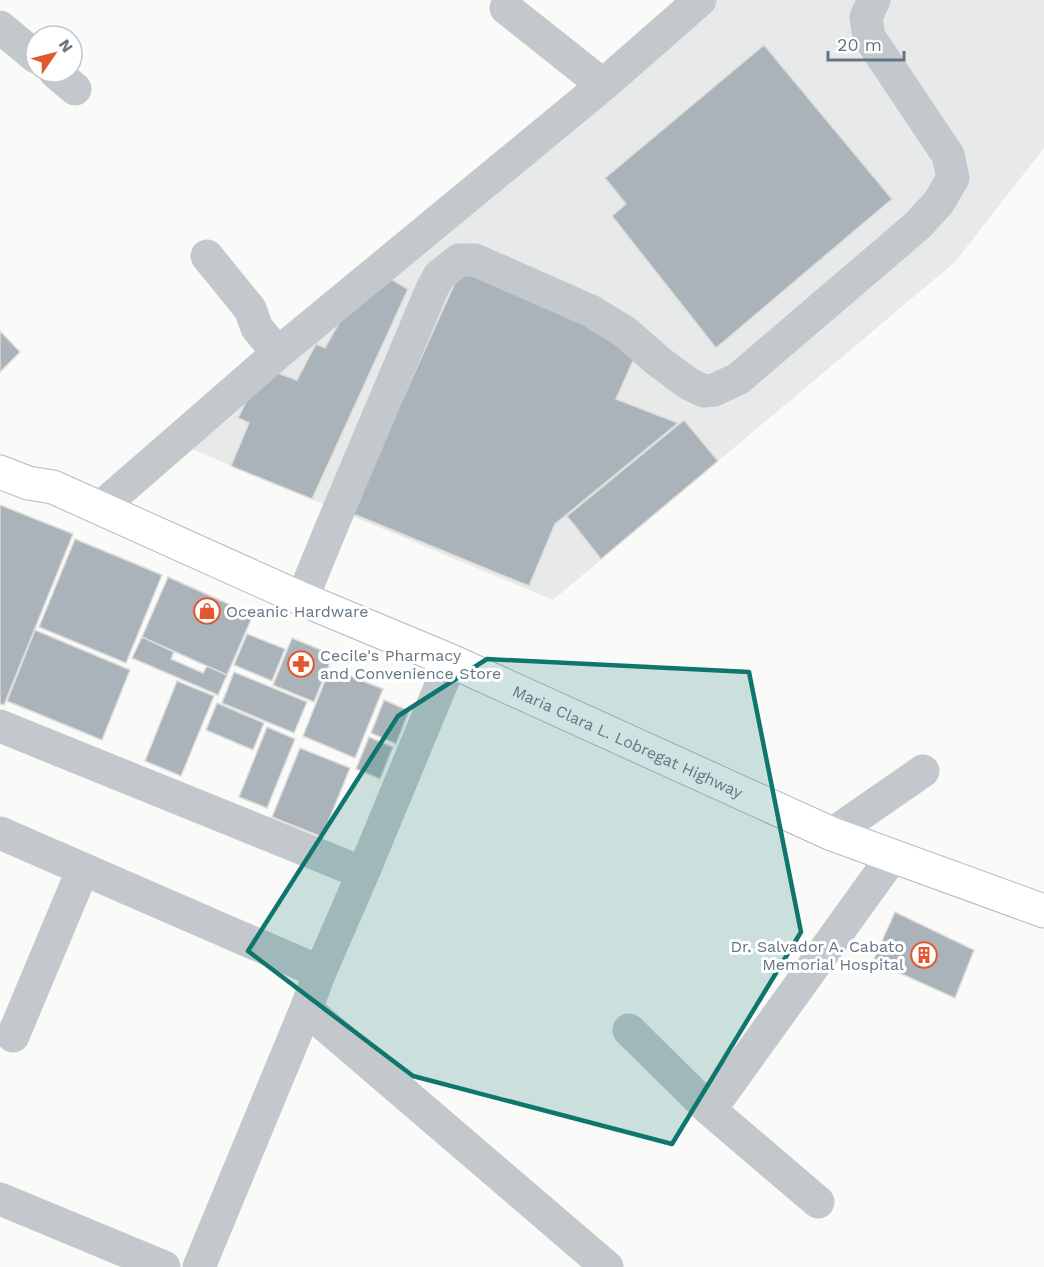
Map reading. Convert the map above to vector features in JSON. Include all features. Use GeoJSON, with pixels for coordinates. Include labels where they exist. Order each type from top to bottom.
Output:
{"type":"FeatureCollection","features":[{"type":"Feature","properties":{"kind":"highway","name":"Maria Clara L. Lobregat Highway"},"geometry":{"type":"LineString","coordinates":[[0,452],[35,465],[76,498]]}},
{"type":"Feature","properties":{"kind":"highway","name":"Maria Clara L. Lobregat Highway"},"geometry":{"type":"LineString","coordinates":[[0,472],[76,498],[302,599],[451,661],[832,834],[1044,912]]}},
{"type":"Feature","properties":{"kind":"street"},"geometry":{"type":"LineString","coordinates":[[76,498],[278,353],[603,85],[700,0]]}},
{"type":"Feature","properties":{"kind":"street"},"geometry":{"type":"LineString","coordinates":[[302,599],[432,289],[439,276],[459,260],[475,260],[591,311],[625,332],[689,384],[704,391],[714,390],[738,379],[925,217],[939,202],[953,178],[948,155],[869,37],[866,17],[874,0]]}},
{"type":"Feature","properties":{"kind":"street"},"geometry":{"type":"LineString","coordinates":[[506,8],[603,85]]}},
{"type":"Feature","properties":{"kind":"street"},"geometry":{"type":"LineString","coordinates":[[0,27],[24,47]]}},
{"type":"Feature","properties":{"kind":"street"},"geometry":{"type":"LineString","coordinates":[[207,256],[250,309],[257,328],[278,353]]}},
{"type":"Feature","properties":{"kind":"street"},"geometry":{"type":"LineString","coordinates":[[199,1267],[451,661]]}},
{"type":"Feature","properties":{"kind":"street"},"geometry":{"type":"LineString","coordinates":[[0,726],[363,873]]}},
{"type":"Feature","properties":{"kind":"street"},"geometry":{"type":"LineString","coordinates":[[832,834],[923,771]]}},
{"type":"Feature","properties":{"kind":"street"},"geometry":{"type":"LineString","coordinates":[[0,833],[320,972]]}},
{"type":"Feature","properties":{"kind":"street"},"geometry":{"type":"LineString","coordinates":[[710,1110],[892,856]]}},
{"type":"Feature","properties":{"kind":"street"},"geometry":{"type":"LineString","coordinates":[[13,1036],[83,869]]}},
{"type":"Feature","properties":{"kind":"street"},"geometry":{"type":"LineString","coordinates":[[306,1010],[607,1267]]}},
{"type":"Feature","properties":{"kind":"street"},"geometry":{"type":"LineString","coordinates":[[629,1030],[710,1110],[818,1202]]}},
{"type":"Feature","properties":{"kind":"street"},"geometry":{"type":"LineString","coordinates":[[0,1199],[164,1267]]}},
{"type":"Feature","properties":{"kind":"highlighted area"},"geometry":{"type":"Polygon","coordinates":[[[487,659],[749,672],[801,932],[672,1144],[413,1076],[248,951],[398,716],[487,659]]]}},
{"type":"Feature","properties":{"kind":"shaded area"},"geometry":{"type":"Polygon","coordinates":[[[688,0],[1044,0],[1044,148],[955,262],[553,600],[170,440],[688,0]]]}},
{"type":"Feature","properties":{"kind":"building"},"geometry":{"type":"Polygon","coordinates":[[[764,45],[892,199],[716,348],[612,216],[626,204],[605,178],[764,45]]]}},
{"type":"Feature","properties":{"kind":"building"},"geometry":{"type":"Polygon","coordinates":[[[464,263],[611,326],[636,354],[616,399],[678,423],[555,524],[529,586],[351,513],[464,263]]]}},
{"type":"Feature","properties":{"kind":"building"},"geometry":{"type":"Polygon","coordinates":[[[384,275],[408,289],[312,499],[231,466],[249,423],[238,418],[263,368],[297,380],[316,344],[325,348],[348,307],[384,275]]]}},
{"type":"Feature","properties":{"kind":"building"},"geometry":{"type":"Polygon","coordinates":[[[0,331],[20,352],[0,372],[0,331]]]}},
{"type":"Feature","properties":{"kind":"building"},"geometry":{"type":"Polygon","coordinates":[[[684,420],[718,461],[601,559],[567,516],[684,420]]]}},
{"type":"Feature","properties":{"kind":"building"},"geometry":{"type":"Polygon","coordinates":[[[0,505],[73,534],[4,705],[0,704],[0,505]]]}},
{"type":"Feature","properties":{"kind":"building"},"geometry":{"type":"Polygon","coordinates":[[[75,539],[162,575],[126,663],[39,627],[75,539]]]}},
{"type":"Feature","properties":{"kind":"building"},"geometry":{"type":"Polygon","coordinates":[[[168,577],[253,615],[227,675],[142,637],[168,577]]]}},
{"type":"Feature","properties":{"kind":"building"},"geometry":{"type":"Polygon","coordinates":[[[35,630],[130,670],[102,740],[7,701],[35,630]]]}},
{"type":"Feature","properties":{"kind":"building"},"geometry":{"type":"Polygon","coordinates":[[[247,634],[285,649],[272,681],[234,665],[247,634]]]}},
{"type":"Feature","properties":{"kind":"building"},"geometry":{"type":"Polygon","coordinates":[[[142,637],[174,652],[171,659],[203,673],[207,666],[227,675],[218,695],[132,658],[142,637]]]}},
{"type":"Feature","properties":{"kind":"building"},"geometry":{"type":"Polygon","coordinates":[[[292,638],[333,655],[314,702],[273,685],[292,638]]]}},
{"type":"Feature","properties":{"kind":"building"},"geometry":{"type":"Polygon","coordinates":[[[330,668],[383,689],[355,758],[303,736],[330,668]]]}},
{"type":"Feature","properties":{"kind":"building"},"geometry":{"type":"Polygon","coordinates":[[[234,672],[307,702],[294,733],[222,703],[234,672]]]}},
{"type":"Feature","properties":{"kind":"building"},"geometry":{"type":"Polygon","coordinates":[[[177,681],[214,696],[181,776],[145,761],[177,681]]]}},
{"type":"Feature","properties":{"kind":"building"},"geometry":{"type":"Polygon","coordinates":[[[384,700],[409,711],[396,744],[371,733],[384,700]]]}},
{"type":"Feature","properties":{"kind":"building"},"geometry":{"type":"Polygon","coordinates":[[[217,703],[264,723],[253,750],[206,730],[217,703]]]}},
{"type":"Feature","properties":{"kind":"building"},"geometry":{"type":"Polygon","coordinates":[[[267,727],[295,739],[267,808],[239,797],[267,727]]]}},
{"type":"Feature","properties":{"kind":"building"},"geometry":{"type":"Polygon","coordinates":[[[369,737],[393,747],[380,779],[356,769],[369,737]]]}},
{"type":"Feature","properties":{"kind":"building"},"geometry":{"type":"Polygon","coordinates":[[[300,748],[350,768],[322,837],[272,817],[300,748]]]}},
{"type":"Feature","properties":{"kind":"building","name":"Dr. Salvador A. Cabato Memorial Hospital"},"geometry":{"type":"Polygon","coordinates":[[[895,912],[974,950],[955,998],[873,961],[895,912]]]}},
{"type":"Feature","properties":{"kind":"place","name":"Oceanic Hardware"},"geometry":{"type":"Point","coordinates":[207,611]}},
{"type":"Feature","properties":{"kind":"place","name":"Cecile's Pharmacy and Convenience Store"},"geometry":{"type":"Point","coordinates":[301,664]}},
{"type":"Feature","properties":{"kind":"place","name":"Dr. Salvador A. Cabato Memorial Hospital"},"geometry":{"type":"Point","coordinates":[924,955]}}]}
